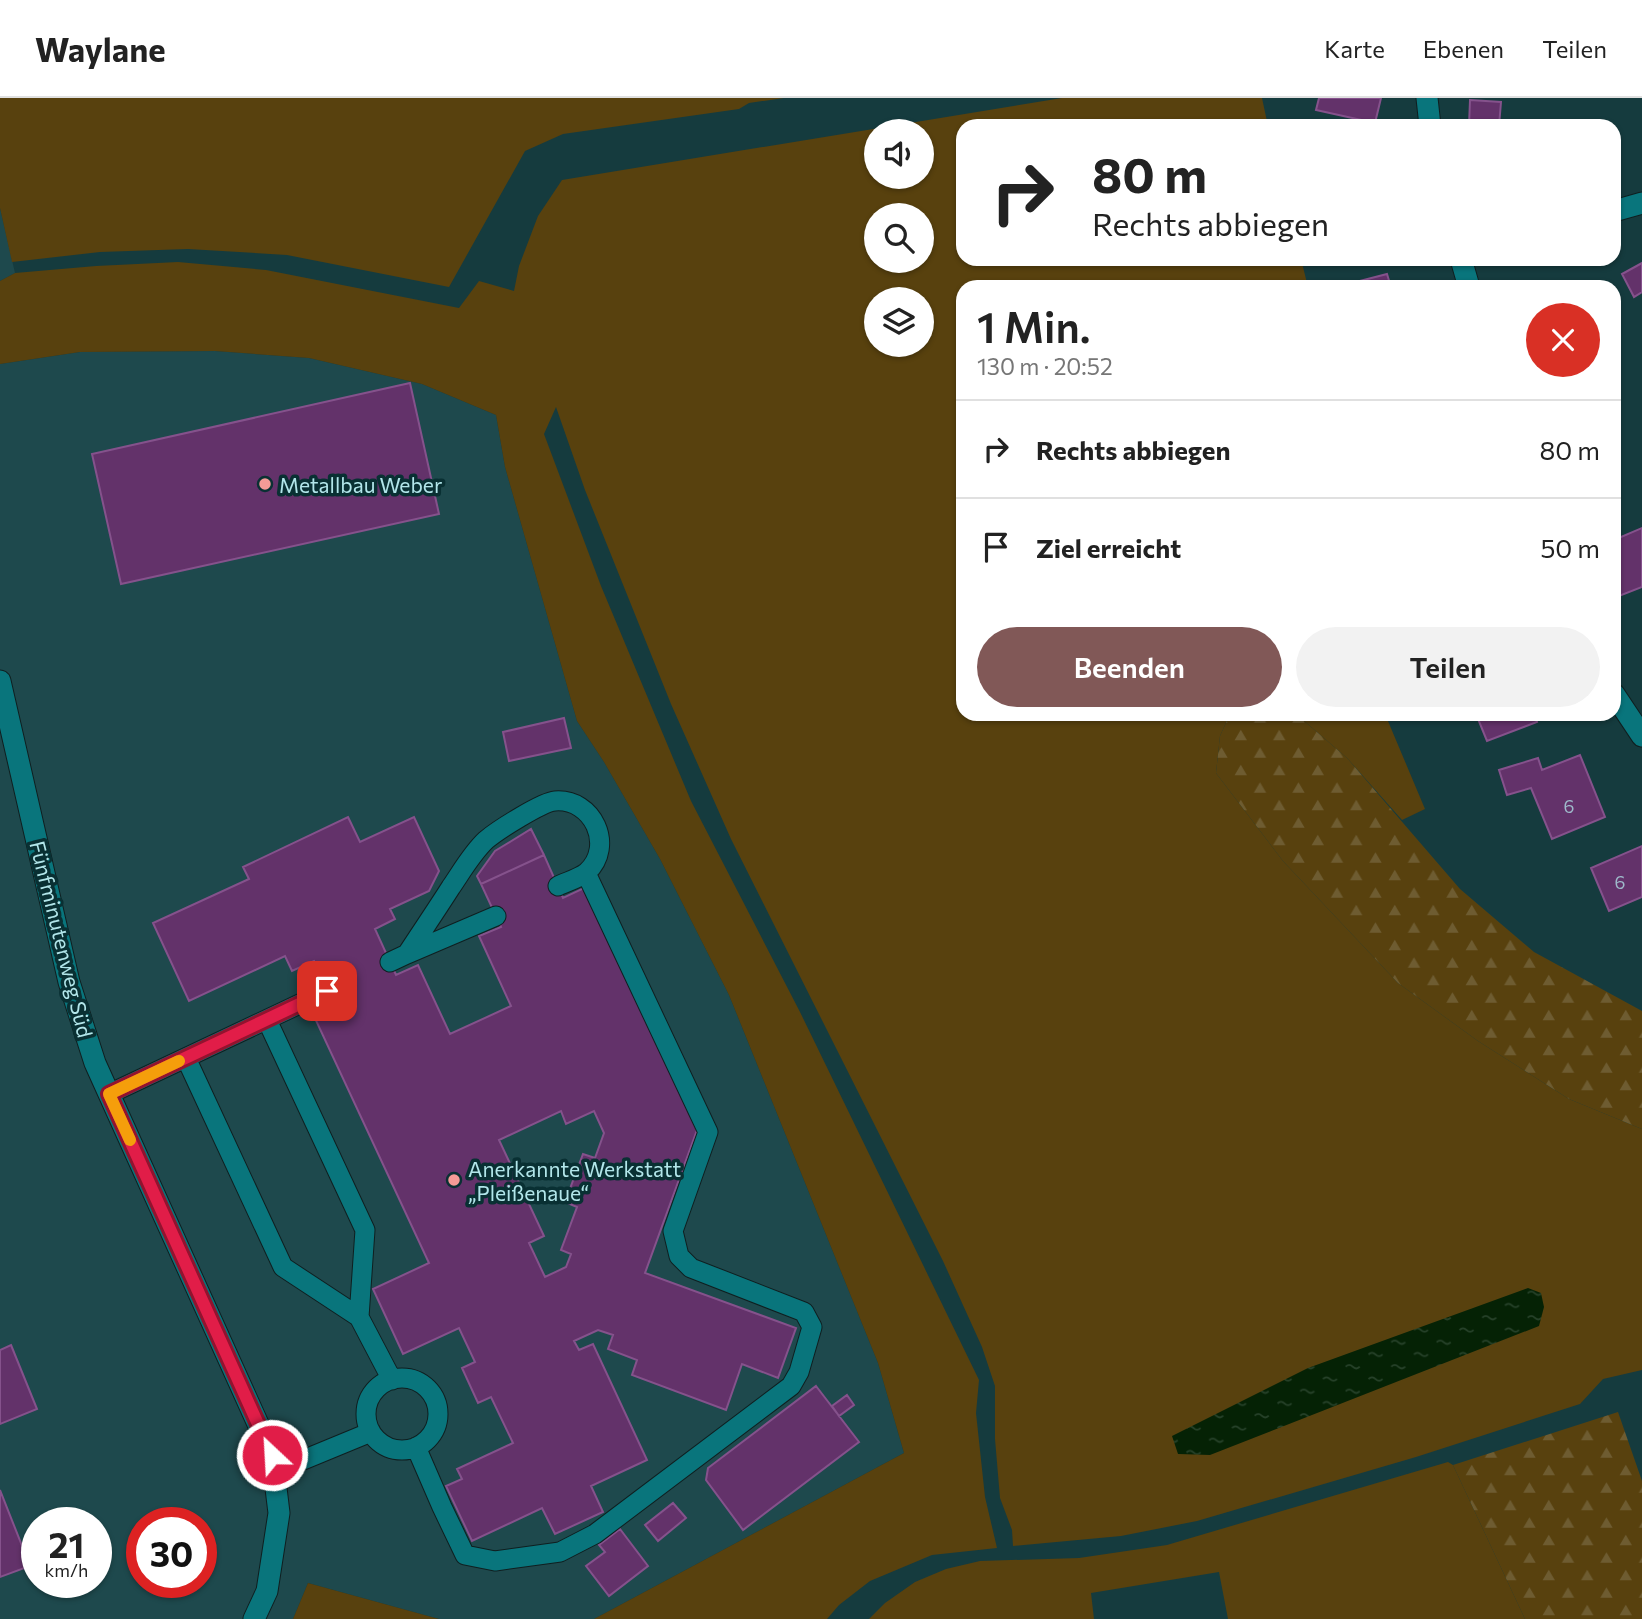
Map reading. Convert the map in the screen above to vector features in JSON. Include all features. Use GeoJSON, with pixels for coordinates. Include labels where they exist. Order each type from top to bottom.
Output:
{"type":"FeatureCollection","features":[{"type":"Feature","properties":{"kind":"street"},"geometry":{"type":"LineString","coordinates":[[1427,98],[1429,119]]}},
{"type":"Feature","properties":{"kind":"street"},"geometry":{"type":"LineString","coordinates":[[1621,209],[1642,203]]}},
{"type":"Feature","properties":{"kind":"street","name":"Fünfminutenweg Süd"},"geometry":{"type":"LineString","coordinates":[[0,681],[69,982],[95,1063],[272,1455],[279,1513],[267,1591],[254,1619]]}},
{"type":"Feature","properties":{"kind":"street"},"geometry":{"type":"LineString","coordinates":[[1621,704],[1642,736]]}},
{"type":"Feature","properties":{"kind":"lane"},"geometry":{"type":"LineString","coordinates":[[496,916],[399,958],[473,854],[487,839],[540,805],[564,801],[576,804],[594,821],[599,834],[599,848],[586,873],[558,886]]}},
{"type":"Feature","properties":{"kind":"lane"},"geometry":{"type":"LineString","coordinates":[[416,1447],[465,1555],[495,1562],[560,1552],[595,1534],[791,1386],[799,1372],[812,1327],[804,1312],[691,1268],[679,1256],[673,1231],[708,1132],[586,873]]}},
{"type":"Feature","properties":{"kind":"lane"},"geometry":{"type":"LineString","coordinates":[[109,1094],[327,991]]}},
{"type":"Feature","properties":{"kind":"lane"},"geometry":{"type":"LineString","coordinates":[[267,1020],[365,1230],[359,1317]]}},
{"type":"Feature","properties":{"kind":"lane"},"geometry":{"type":"LineString","coordinates":[[186,1058],[284,1267],[359,1317],[392,1380]]}},
{"type":"Feature","properties":{"kind":"lane"},"geometry":{"type":"LineString","coordinates":[[406,1378],[419,1382],[430,1391],[438,1417],[434,1430],[426,1441],[416,1447],[407,1450],[393,1448],[380,1442],[371,1432],[367,1418],[368,1404],[379,1386],[406,1378]]}},
{"type":"Feature","properties":{"kind":"lane"},"geometry":{"type":"LineString","coordinates":[[274,1472],[371,1432]]}},
{"type":"Feature","properties":{"kind":"shaded area"},"geometry":{"type":"Polygon","coordinates":[[[0,208],[15,273],[0,281],[0,208]]]}},
{"type":"Feature","properties":{"kind":"shaded area"},"geometry":{"type":"Polygon","coordinates":[[[215,351],[309,358],[422,384],[496,415],[505,467],[577,721],[660,859],[729,995],[878,1363],[904,1453],[594,1619],[439,1619],[308,1583],[293,1619],[0,1619],[0,364],[80,352],[215,351]]]}},
{"type":"Feature","properties":{"kind":"green space"},"geometry":{"type":"Polygon","coordinates":[[[0,98],[784,98],[749,103],[739,109],[563,134],[525,151],[449,287],[287,255],[188,249],[100,252],[12,262],[0,208],[0,98]]]}},
{"type":"Feature","properties":{"kind":"green space"},"geometry":{"type":"Polygon","coordinates":[[[1062,98],[1262,98],[1266,119],[956,119],[956,266],[1303,266],[1306,280],[956,280],[956,721],[1227,721],[1220,736],[1216,773],[1283,861],[1398,983],[1478,1041],[1569,1099],[1642,1129],[1642,1370],[1603,1379],[1580,1404],[1416,1457],[1197,1521],[1121,1536],[1013,1546],[1012,1530],[1000,1498],[995,1439],[995,1386],[982,1347],[943,1261],[731,839],[671,704],[585,490],[556,407],[544,434],[601,586],[691,801],[800,1012],[979,1380],[976,1413],[985,1497],[997,1548],[932,1555],[870,1581],[839,1605],[827,1619],[594,1619],[904,1453],[878,1363],[729,995],[660,859],[577,721],[505,467],[496,415],[422,384],[309,358],[215,351],[80,352],[0,364],[0,281],[15,273],[178,262],[266,270],[459,308],[479,281],[514,291],[519,266],[538,216],[562,180],[864,130],[864,189],[934,189],[934,119],[1062,98]]]}},
{"type":"Feature","properties":{"kind":"green space"},"geometry":{"type":"Polygon","coordinates":[[[1227,721],[1304,721],[1347,758],[1460,889],[1534,952],[1642,1011],[1642,1129],[1569,1099],[1478,1041],[1398,983],[1283,861],[1216,773],[1220,736],[1227,721]]]}},
{"type":"Feature","properties":{"kind":"green space"},"geometry":{"type":"Polygon","coordinates":[[[1304,721],[1388,721],[1425,809],[1402,820],[1347,758],[1304,721]]]}},
{"type":"Feature","properties":{"kind":"green space"},"geometry":{"type":"Polygon","coordinates":[[[1618,1412],[1642,1481],[1642,1619],[1525,1619],[1453,1465],[1618,1412]]]}},
{"type":"Feature","properties":{"kind":"green space"},"geometry":{"type":"Polygon","coordinates":[[[1448,1462],[1453,1465],[1525,1619],[1228,1619],[1219,1572],[1091,1593],[1094,1619],[869,1619],[885,1603],[915,1582],[946,1569],[980,1561],[1079,1558],[1167,1545],[1448,1462]]]}},
{"type":"Feature","properties":{"kind":"green space"},"geometry":{"type":"Polygon","coordinates":[[[308,1583],[439,1619],[293,1619],[308,1583]]]}},
{"type":"Feature","properties":{"kind":"water"},"geometry":{"type":"Polygon","coordinates":[[[1528,1288],[1541,1293],[1544,1307],[1539,1326],[1210,1455],[1178,1454],[1172,1436],[1308,1368],[1528,1288]]]}},
{"type":"Feature","properties":{"kind":"building"},"geometry":{"type":"Polygon","coordinates":[[[1319,98],[1381,98],[1376,119],[1357,119],[1316,110],[1319,98]]]}},
{"type":"Feature","properties":{"kind":"building"},"geometry":{"type":"Polygon","coordinates":[[[1470,100],[1501,102],[1500,119],[1469,119],[1470,100]]]}},
{"type":"Feature","properties":{"kind":"building"},"geometry":{"type":"Polygon","coordinates":[[[1642,263],[1642,292],[1634,297],[1622,274],[1642,263]]]}},
{"type":"Feature","properties":{"kind":"building"},"geometry":{"type":"Polygon","coordinates":[[[1387,274],[1389,280],[1364,280],[1387,274]]]}},
{"type":"Feature","properties":{"kind":"building","name":"Metallbau Weber"},"geometry":{"type":"Polygon","coordinates":[[[410,383],[439,514],[121,584],[92,454],[410,383]]]}},
{"type":"Feature","properties":{"kind":"building"},"geometry":{"type":"Polygon","coordinates":[[[1642,528],[1642,587],[1621,595],[1621,537],[1642,528]]]}},
{"type":"Feature","properties":{"kind":"building"},"geometry":{"type":"Polygon","coordinates":[[[564,718],[571,748],[509,761],[503,732],[564,718]]]}},
{"type":"Feature","properties":{"kind":"building"},"geometry":{"type":"Polygon","coordinates":[[[1479,721],[1537,721],[1537,722],[1487,741],[1479,721]]]}},
{"type":"Feature","properties":{"kind":"building"},"geometry":{"type":"Polygon","coordinates":[[[1580,755],[1605,817],[1552,839],[1531,788],[1507,795],[1499,770],[1538,758],[1542,770],[1580,755]]]}},
{"type":"Feature","properties":{"kind":"building","name":"Anerkannte Werkstatt „Pleißenaue“"},"geometry":{"type":"Polygon","coordinates":[[[348,817],[360,842],[414,817],[439,871],[429,891],[390,909],[395,919],[375,929],[396,975],[418,965],[450,1034],[511,1006],[479,936],[501,927],[481,884],[544,855],[563,898],[584,888],[697,1130],[645,1273],[796,1328],[778,1378],[742,1364],[726,1410],[632,1375],[637,1360],[608,1349],[613,1335],[598,1330],[574,1341],[579,1350],[593,1344],[647,1460],[591,1486],[603,1512],[555,1534],[542,1508],[472,1541],[446,1486],[462,1479],[457,1469],[513,1443],[491,1397],[478,1403],[462,1368],[475,1362],[459,1328],[403,1354],[373,1289],[429,1263],[313,1014],[334,1004],[314,961],[292,971],[285,956],[189,1001],[153,923],[249,879],[243,867],[348,817]],[[561,1111],[499,1140],[544,1236],[529,1243],[545,1277],[566,1267],[571,1254],[561,1250],[577,1207],[565,1202],[583,1154],[595,1158],[604,1133],[594,1111],[566,1124],[561,1111]]]}},
{"type":"Feature","properties":{"kind":"building"},"geometry":{"type":"Polygon","coordinates":[[[531,829],[544,855],[481,884],[477,876],[495,851],[531,829]]]}},
{"type":"Feature","properties":{"kind":"building"},"geometry":{"type":"Polygon","coordinates":[[[1642,846],[1642,897],[1609,911],[1591,868],[1642,846]]]}},
{"type":"Feature","properties":{"kind":"building"},"geometry":{"type":"Polygon","coordinates":[[[11,1345],[37,1409],[0,1424],[0,1350],[11,1345]]]}},
{"type":"Feature","properties":{"kind":"building"},"geometry":{"type":"Polygon","coordinates":[[[816,1386],[859,1442],[743,1530],[706,1480],[708,1468],[816,1386]]]}},
{"type":"Feature","properties":{"kind":"building"},"geometry":{"type":"Polygon","coordinates":[[[847,1395],[854,1405],[839,1416],[832,1406],[847,1395]]]}},
{"type":"Feature","properties":{"kind":"building"},"geometry":{"type":"Polygon","coordinates":[[[0,1490],[21,1543],[21,1569],[0,1577],[0,1490]]]}},
{"type":"Feature","properties":{"kind":"building"},"geometry":{"type":"Polygon","coordinates":[[[673,1503],[686,1518],[658,1541],[645,1525],[673,1503]]]}},
{"type":"Feature","properties":{"kind":"building"},"geometry":{"type":"Polygon","coordinates":[[[620,1529],[648,1566],[609,1596],[586,1566],[605,1552],[599,1545],[620,1529]]]}},
{"type":"Feature","properties":{"kind":"slow traffic"},"geometry":{"type":"LineString","coordinates":[[130,1140],[109,1094],[179,1061]]}},
{"type":"Feature","properties":{"kind":"place","name":"Metallbau Weber"},"geometry":{"type":"Point","coordinates":[265,484]}},
{"type":"Feature","properties":{"kind":"place","name":"Anerkannte Werkstatt „Pleißenaue“"},"geometry":{"type":"Point","coordinates":[454,1180]}},
{"type":"Feature","properties":{"kind":"route"},"geometry":{"type":"LineString","coordinates":[[272,1455],[109,1094],[327,991]]}}]}
